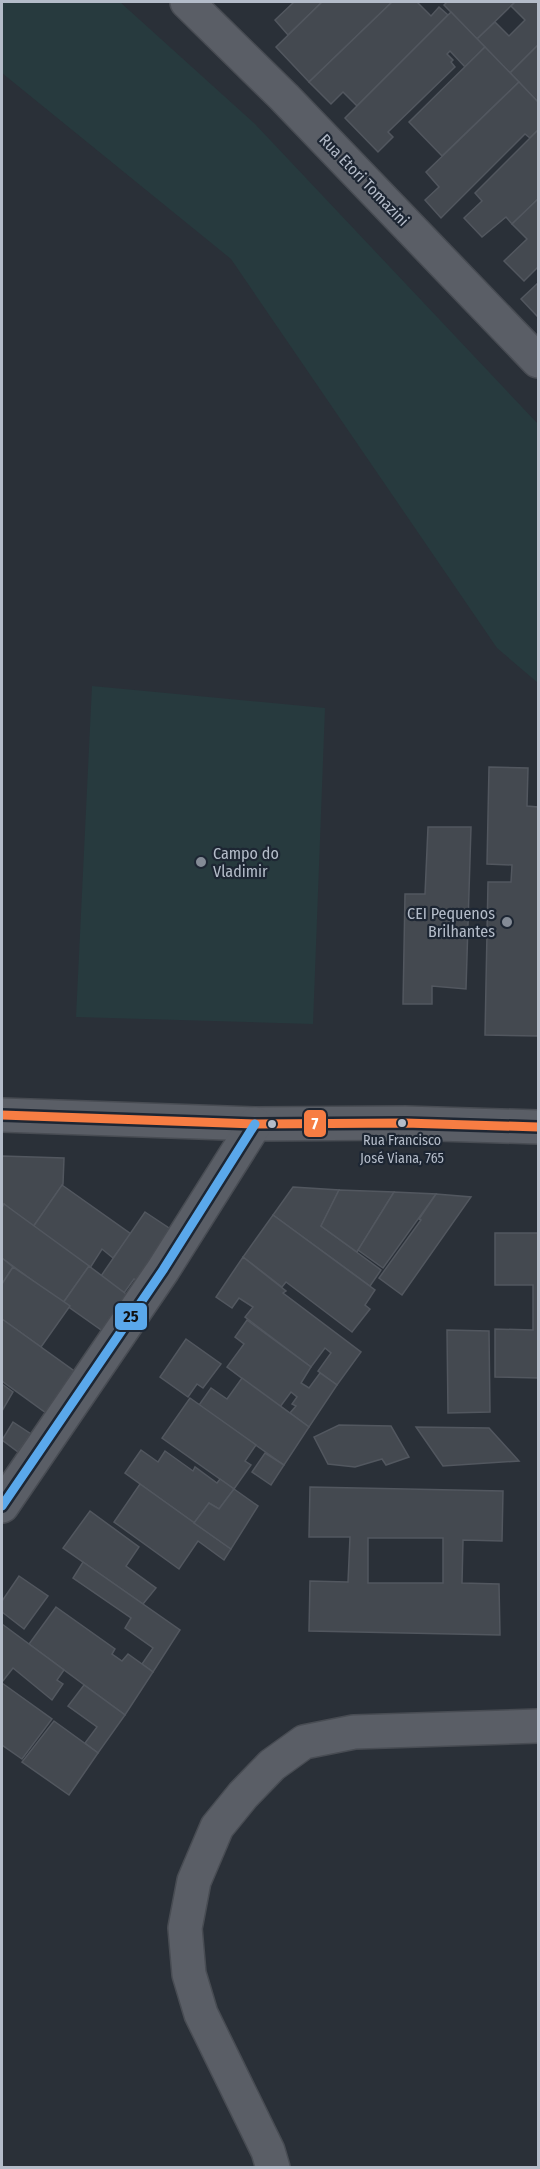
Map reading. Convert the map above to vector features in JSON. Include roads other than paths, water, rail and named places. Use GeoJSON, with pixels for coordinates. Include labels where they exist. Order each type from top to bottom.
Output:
{"type":"FeatureCollection","features":[{"type":"Feature","properties":{"kind":"street","name":"Rua Etori Tomazini"},"geometry":{"type":"LineString","coordinates":[[187,2],[293,106],[538,361]]}},
{"type":"Feature","properties":{"kind":"street"},"geometry":{"type":"LineString","coordinates":[[2,1115],[255,1124],[405,1123],[538,1127]]}},
{"type":"Feature","properties":{"kind":"street"},"geometry":{"type":"LineString","coordinates":[[2,1506],[163,1270],[255,1124]]}},
{"type":"Feature","properties":{"kind":"street"},"geometry":{"type":"LineString","coordinates":[[273,2168],[268,2151],[201,2014],[189,1974],[185,1929],[194,1881],[218,1827],[243,1795],[273,1765],[304,1742],[354,1732],[538,1726]]}},
{"type":"Feature","properties":{"kind":"place","name":"Campo do Vladimir"},"geometry":{"type":"Point","coordinates":[201,862]}},
{"type":"Feature","properties":{"kind":"place","name":"CEI Pequenos Brilhantes"},"geometry":{"type":"Point","coordinates":[507,922]}},
{"type":"Feature","properties":{"kind":"place","name":"Rua Francisco José Viana, 765"},"geometry":{"type":"Point","coordinates":[402,1123]}}]}
